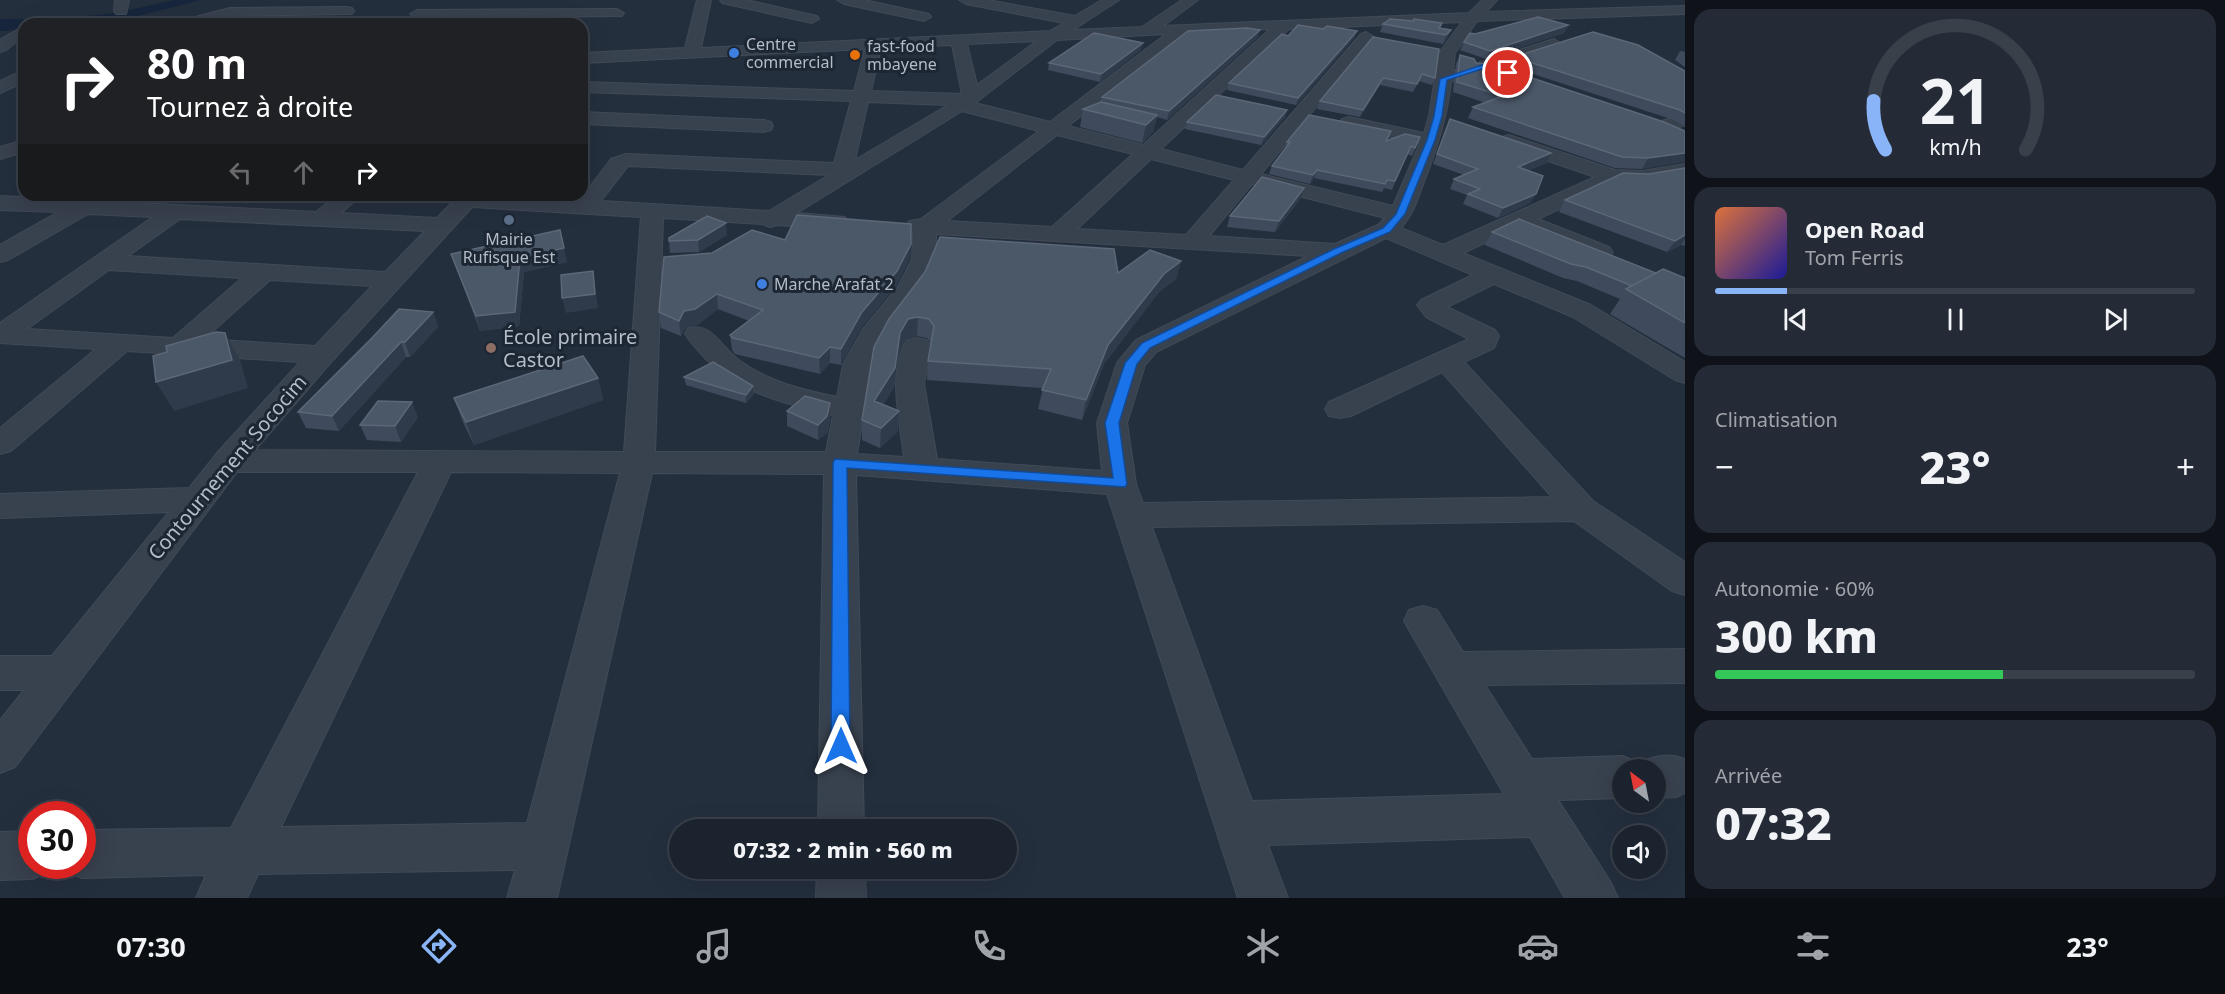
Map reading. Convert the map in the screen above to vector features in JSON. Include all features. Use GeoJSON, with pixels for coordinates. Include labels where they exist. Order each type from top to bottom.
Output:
{"type":"FeatureCollection","features":[{"type":"Feature","properties":{"kind":"street"},"geometry":{"type":"LineString","coordinates":[[338,18],[362,0]]}},
{"type":"Feature","properties":{"kind":"street"},"geometry":{"type":"LineString","coordinates":[[413,18],[434,0]]}},
{"type":"Feature","properties":{"kind":"street"},"geometry":{"type":"LineString","coordinates":[[692,53],[704,0]]}},
{"type":"Feature","properties":{"kind":"street"},"geometry":{"type":"LineString","coordinates":[[727,0],[748,2],[766,19],[812,19]]}},
{"type":"Feature","properties":{"kind":"street"},"geometry":{"type":"LineString","coordinates":[[966,0],[1076,21]]}},
{"type":"Feature","properties":{"kind":"street"},"geometry":{"type":"LineString","coordinates":[[1087,0],[1109,2]]}},
{"type":"Feature","properties":{"kind":"street"},"geometry":{"type":"LineString","coordinates":[[1146,31],[1191,0]]}},
{"type":"Feature","properties":{"kind":"street"},"geometry":{"type":"LineString","coordinates":[[1263,898],[1126,499],[1112,423],[1131,363],[1146,346],[1393,222],[1431,140],[1438,116],[1448,52],[1472,18],[1490,0]]}},
{"type":"Feature","properties":{"kind":"street"},"geometry":{"type":"LineString","coordinates":[[1552,0],[1642,12],[1680,14]]}},
{"type":"Feature","properties":{"kind":"street"},"geometry":{"type":"LineString","coordinates":[[853,1],[924,17],[903,27],[896,42]]}},
{"type":"Feature","properties":{"kind":"street"},"geometry":{"type":"LineString","coordinates":[[745,237],[848,170],[966,101],[1054,35],[1109,2]]}},
{"type":"Feature","properties":{"kind":"street"},"geometry":{"type":"LineString","coordinates":[[1353,5],[1348,10],[1366,37],[1386,41]]}},
{"type":"Feature","properties":{"kind":"street"},"geometry":{"type":"LineString","coordinates":[[507,18],[621,6]]}},
{"type":"Feature","properties":{"kind":"street"},"geometry":{"type":"LineString","coordinates":[[588,27],[609,27],[621,6]]}},
{"type":"Feature","properties":{"kind":"street"},"geometry":{"type":"LineString","coordinates":[[208,18],[230,12],[347,12]]}},
{"type":"Feature","properties":{"kind":"street"},"geometry":{"type":"LineString","coordinates":[[588,61],[958,39],[1354,21],[1642,12]]}},
{"type":"Feature","properties":{"kind":"street"},"geometry":{"type":"LineString","coordinates":[[1250,26],[1263,13]]}},
{"type":"Feature","properties":{"kind":"street"},"geometry":{"type":"LineString","coordinates":[[1444,79],[1575,34],[1533,16]]}},
{"type":"Feature","properties":{"kind":"street"},"geometry":{"type":"LineString","coordinates":[[764,49],[766,19]]}},
{"type":"Feature","properties":{"kind":"street"},"geometry":{"type":"LineString","coordinates":[[920,19],[939,23],[940,40]]}},
{"type":"Feature","properties":{"kind":"street"},"geometry":{"type":"LineString","coordinates":[[1058,234],[1285,24]]}},
{"type":"Feature","properties":{"kind":"street"},"geometry":{"type":"LineString","coordinates":[[976,27],[988,38]]}},
{"type":"Feature","properties":{"kind":"street"},"geometry":{"type":"LineString","coordinates":[[925,227],[1183,29]]}},
{"type":"Feature","properties":{"kind":"street"},"geometry":{"type":"LineString","coordinates":[[1192,242],[1366,37]]}},
{"type":"Feature","properties":{"kind":"street"},"geometry":{"type":"LineString","coordinates":[[958,39],[966,101]]}},
{"type":"Feature","properties":{"kind":"street"},"geometry":{"type":"LineString","coordinates":[[588,56],[599,43]]}},
{"type":"Feature","properties":{"kind":"street"},"geometry":{"type":"LineString","coordinates":[[848,170],[861,96],[874,44]]}},
{"type":"Feature","properties":{"kind":"street"},"geometry":{"type":"LineString","coordinates":[[1428,47],[1508,73]]}},
{"type":"Feature","properties":{"kind":"street"},"geometry":{"type":"LineString","coordinates":[[752,165],[791,48]]}},
{"type":"Feature","properties":{"kind":"street"},"geometry":{"type":"LineString","coordinates":[[688,90],[714,52]]}},
{"type":"Feature","properties":{"kind":"street"},"geometry":{"type":"LineString","coordinates":[[588,87],[966,101],[1053,128],[1248,177],[1393,222],[1445,253],[1582,311],[1685,374]]}},
{"type":"Feature","properties":{"kind":"street"},"geometry":{"type":"LineString","coordinates":[[1209,94],[1232,99]]}},
{"type":"Feature","properties":{"kind":"street"},"geometry":{"type":"LineString","coordinates":[[1080,108],[1103,113]]}},
{"type":"Feature","properties":{"kind":"street"},"geometry":{"type":"LineString","coordinates":[[1278,109],[1431,140]]}},
{"type":"Feature","properties":{"kind":"street"},"geometry":{"type":"LineString","coordinates":[[1438,116],[1460,124]]}},
{"type":"Feature","properties":{"kind":"street"},"geometry":{"type":"LineString","coordinates":[[588,118],[764,126]]}},
{"type":"Feature","properties":{"kind":"street"},"geometry":{"type":"LineString","coordinates":[[1685,119],[1660,124],[1685,136]]}},
{"type":"Feature","properties":{"kind":"street"},"geometry":{"type":"LineString","coordinates":[[1149,123],[1172,129]]}},
{"type":"Feature","properties":{"kind":"street"},"geometry":{"type":"LineString","coordinates":[[1493,135],[1612,176],[1642,177],[1685,170]]}},
{"type":"Feature","properties":{"kind":"street"},"geometry":{"type":"LineString","coordinates":[[0,138],[18,139]]}},
{"type":"Feature","properties":{"kind":"street"},"geometry":{"type":"LineString","coordinates":[[0,153],[18,148]]}},
{"type":"Feature","properties":{"kind":"street"},"geometry":{"type":"LineString","coordinates":[[586,207],[618,163],[626,160],[848,170]]}},
{"type":"Feature","properties":{"kind":"street"},"geometry":{"type":"LineString","coordinates":[[1445,253],[1612,176]]}},
{"type":"Feature","properties":{"kind":"street"},"geometry":{"type":"LineString","coordinates":[[118,209],[131,201]]}},
{"type":"Feature","properties":{"kind":"street"},"geometry":{"type":"LineString","coordinates":[[217,214],[234,201]]}},
{"type":"Feature","properties":{"kind":"street"},"geometry":{"type":"LineString","coordinates":[[321,219],[343,201]]}},
{"type":"Feature","properties":{"kind":"street","name":"Contournement Sococim"},"geometry":{"type":"LineString","coordinates":[[0,753],[228,461],[322,355],[465,201]]}},
{"type":"Feature","properties":{"kind":"street"},"geometry":{"type":"LineString","coordinates":[[516,201],[855,223]]}},
{"type":"Feature","properties":{"kind":"street"},"geometry":{"type":"LineString","coordinates":[[0,203],[441,225]]}},
{"type":"Feature","properties":{"kind":"street"},"geometry":{"type":"LineString","coordinates":[[0,255],[82,208]]}},
{"type":"Feature","properties":{"kind":"street"},"geometry":{"type":"LineString","coordinates":[[532,898],[639,461],[660,263],[652,211]]}},
{"type":"Feature","properties":{"kind":"street"},"geometry":{"type":"LineString","coordinates":[[0,335],[175,212]]}},
{"type":"Feature","properties":{"kind":"street"},"geometry":{"type":"LineString","coordinates":[[1518,219],[1616,258]]}},
{"type":"Feature","properties":{"kind":"street"},"geometry":{"type":"LineString","coordinates":[[890,225],[1338,251]]}},
{"type":"Feature","properties":{"kind":"street"},"geometry":{"type":"LineString","coordinates":[[841,819],[840,463],[857,365],[873,334],[909,289],[924,259],[925,227]]}},
{"type":"Feature","properties":{"kind":"street"},"geometry":{"type":"LineString","coordinates":[[104,262],[391,280]]}},
{"type":"Feature","properties":{"kind":"street"},"geometry":{"type":"LineString","coordinates":[[180,346],[263,273]]}},
{"type":"Feature","properties":{"kind":"street"},"geometry":{"type":"LineString","coordinates":[[1340,409],[1484,342],[1485,336],[1435,311],[1430,305],[1495,273]]}},
{"type":"Feature","properties":{"kind":"street"},"geometry":{"type":"LineString","coordinates":[[698,334],[709,350],[732,370],[767,390],[850,410]]}},
{"type":"Feature","properties":{"kind":"street"},"geometry":{"type":"LineString","coordinates":[[0,335],[322,355]]}},
{"type":"Feature","properties":{"kind":"street"},"geometry":{"type":"LineString","coordinates":[[0,444],[120,342]]}},
{"type":"Feature","properties":{"kind":"street"},"geometry":{"type":"LineString","coordinates":[[917,346],[910,384],[921,469]]}},
{"type":"Feature","properties":{"kind":"street"},"geometry":{"type":"LineString","coordinates":[[1446,359],[1581,509],[1685,581]]}},
{"type":"Feature","properties":{"kind":"street"},"geometry":{"type":"LineString","coordinates":[[228,461],[840,463],[921,469],[1126,499],[1581,509]]}},
{"type":"Feature","properties":{"kind":"street"},"geometry":{"type":"LineString","coordinates":[[221,898],[440,461]]}},
{"type":"Feature","properties":{"kind":"street"},"geometry":{"type":"LineString","coordinates":[[0,506],[197,499]]}},
{"type":"Feature","properties":{"kind":"street"},"geometry":{"type":"LineString","coordinates":[[1423,621],[1593,898]]}},
{"type":"Feature","properties":{"kind":"street"},"geometry":{"type":"LineString","coordinates":[[1452,669],[1685,666]]}},
{"type":"Feature","properties":{"kind":"street"},"geometry":{"type":"LineString","coordinates":[[0,673],[62,673]]}},
{"type":"Feature","properties":{"kind":"street"},"geometry":{"type":"LineString","coordinates":[[1238,824],[1531,797],[1612,779]]}},
{"type":"Feature","properties":{"kind":"street"},"geometry":{"type":"LineString","coordinates":[[96,854],[545,846]]}},
{"type":"Feature","properties":{"kind":"street"},"geometry":{"type":"LineString","coordinates":[[0,856],[18,855]]}},
{"type":"Feature","properties":{"kind":"street"},"geometry":{"type":"LineString","coordinates":[[841,879],[841,898]]}},
{"type":"Feature","properties":{"kind":"water"},"geometry":{"type":"Polygon","coordinates":[[[174,0],[201,0],[130,18],[65,18],[116,13],[174,0]]]}},
{"type":"Feature","properties":{"kind":"water"},"geometry":{"type":"Polygon","coordinates":[[[0,19],[18,19],[18,30],[0,31],[0,19]]]}},
{"type":"Feature","properties":{"kind":"building"},"geometry":{"type":"Polygon","coordinates":[[[1538,17],[1568,25],[1490,51],[1464,42],[1470,33],[1475,34],[1538,17]]]}},
{"type":"Feature","properties":{"kind":"building"},"geometry":{"type":"Polygon","coordinates":[[[1390,19],[1413,21],[1414,19],[1442,23],[1439,28],[1451,30],[1446,35],[1383,24],[1390,19]]]}},
{"type":"Feature","properties":{"kind":"building"},"geometry":{"type":"Polygon","coordinates":[[[1298,25],[1323,29],[1327,26],[1357,31],[1298,98],[1229,83],[1282,34],[1288,36],[1298,25]]]}},
{"type":"Feature","properties":{"kind":"building"},"geometry":{"type":"Polygon","coordinates":[[[1247,28],[1260,30],[1169,111],[1102,97],[1188,31],[1247,28]]]}},
{"type":"Feature","properties":{"kind":"building"},"geometry":{"type":"Polygon","coordinates":[[[1593,32],[1638,45],[1685,71],[1685,113],[1514,57],[1593,32]]]}},
{"type":"Feature","properties":{"kind":"building"},"geometry":{"type":"Polygon","coordinates":[[[1094,33],[1143,43],[1101,74],[1049,63],[1094,33]]]}},
{"type":"Feature","properties":{"kind":"building"},"geometry":{"type":"Polygon","coordinates":[[[1373,37],[1439,49],[1435,78],[1422,74],[1417,84],[1383,78],[1363,110],[1320,101],[1373,37]]]}},
{"type":"Feature","properties":{"kind":"building"},"geometry":{"type":"Polygon","coordinates":[[[1460,55],[1474,59],[1476,63],[1490,64],[1685,131],[1685,153],[1648,158],[1622,157],[1473,107],[1503,96],[1457,82],[1460,55]]]}},
{"type":"Feature","properties":{"kind":"building"},"geometry":{"type":"Polygon","coordinates":[[[1216,95],[1287,110],[1264,137],[1187,122],[1216,95]]]}},
{"type":"Feature","properties":{"kind":"building"},"geometry":{"type":"Polygon","coordinates":[[[1101,102],[1157,115],[1146,125],[1083,109],[1101,102]]]}},
{"type":"Feature","properties":{"kind":"building"},"geometry":{"type":"Polygon","coordinates":[[[1309,115],[1391,131],[1386,141],[1405,134],[1420,137],[1415,148],[1411,146],[1395,181],[1387,180],[1385,184],[1317,170],[1313,175],[1272,166],[1290,142],[1287,142],[1309,115]]]}},
{"type":"Feature","properties":{"kind":"building"},"geometry":{"type":"Polygon","coordinates":[[[1450,119],[1551,153],[1518,167],[1543,176],[1536,194],[1503,208],[1468,194],[1480,189],[1454,179],[1478,169],[1437,154],[1450,119]]]}},
{"type":"Feature","properties":{"kind":"building"},"geometry":{"type":"Polygon","coordinates":[[[1685,168],[1685,235],[1675,241],[1565,200],[1623,173],[1649,174],[1685,168]]]}},
{"type":"Feature","properties":{"kind":"building"},"geometry":{"type":"Polygon","coordinates":[[[1262,177],[1304,188],[1279,221],[1230,216],[1262,177]]]}},
{"type":"Feature","properties":{"kind":"building"},"geometry":{"type":"Polygon","coordinates":[[[797,215],[911,224],[911,244],[897,271],[862,312],[841,349],[830,347],[819,358],[733,338],[730,335],[763,310],[717,294],[695,309],[684,311],[679,321],[659,312],[664,257],[712,253],[752,230],[785,240],[797,215]]]}},
{"type":"Feature","properties":{"kind":"building"},"geometry":{"type":"Polygon","coordinates":[[[707,216],[726,223],[698,240],[669,241],[669,238],[707,216]]]}},
{"type":"Feature","properties":{"kind":"building"},"geometry":{"type":"Polygon","coordinates":[[[1519,219],[1656,273],[1632,286],[1492,232],[1519,219]]]}},
{"type":"Feature","properties":{"kind":"building"},"geometry":{"type":"Polygon","coordinates":[[[560,230],[564,248],[520,258],[515,312],[476,316],[451,254],[560,230]]]}},
{"type":"Feature","properties":{"kind":"building"},"geometry":{"type":"Polygon","coordinates":[[[940,237],[1114,249],[1118,273],[1150,250],[1181,261],[1164,274],[1108,345],[1086,400],[1042,390],[1051,369],[928,361],[934,326],[929,319],[918,317],[908,319],[900,333],[895,368],[874,401],[899,411],[881,428],[862,420],[874,347],[889,319],[925,272],[940,237]]]}},
{"type":"Feature","properties":{"kind":"building"},"geometry":{"type":"Polygon","coordinates":[[[1663,269],[1685,278],[1685,323],[1626,289],[1663,269]]]}},
{"type":"Feature","properties":{"kind":"building"},"geometry":{"type":"Polygon","coordinates":[[[593,271],[595,294],[562,298],[561,275],[593,271]]]}},
{"type":"Feature","properties":{"kind":"building"},"geometry":{"type":"Polygon","coordinates":[[[399,309],[433,312],[405,342],[401,342],[332,416],[298,412],[371,339],[399,309]]]}},
{"type":"Feature","properties":{"kind":"building"},"geometry":{"type":"Polygon","coordinates":[[[216,332],[225,333],[232,360],[156,382],[153,356],[167,352],[166,346],[216,332]]]}},
{"type":"Feature","properties":{"kind":"building"},"geometry":{"type":"Polygon","coordinates":[[[583,356],[598,378],[466,422],[454,398],[583,356]]]}},
{"type":"Feature","properties":{"kind":"building"},"geometry":{"type":"Polygon","coordinates":[[[713,362],[753,386],[746,395],[684,377],[713,362]]]}},
{"type":"Feature","properties":{"kind":"building"},"geometry":{"type":"Polygon","coordinates":[[[805,396],[830,403],[827,416],[818,425],[787,411],[805,396]]]}},
{"type":"Feature","properties":{"kind":"building"},"geometry":{"type":"Polygon","coordinates":[[[378,401],[412,402],[395,426],[360,425],[378,401]]]}},
{"type":"Feature","properties":{"kind":"place","name":"Centre commercial"},"geometry":{"type":"Point","coordinates":[734,53]}},
{"type":"Feature","properties":{"kind":"place","name":"fast-food mbayene"},"geometry":{"type":"Point","coordinates":[855,55]}},
{"type":"Feature","properties":{"kind":"place","name":"Mairie Rufisque Est"},"geometry":{"type":"Point","coordinates":[509,220]}},
{"type":"Feature","properties":{"kind":"place","name":"Marche Arafat 2"},"geometry":{"type":"Point","coordinates":[762,284]}},
{"type":"Feature","properties":{"kind":"place","name":"École primaire Castor"},"geometry":{"type":"Point","coordinates":[491,348]}},
{"type":"Feature","properties":{"kind":"route"},"geometry":{"type":"LineString","coordinates":[[841,746],[840,463],[1120,484],[1112,423],[1121,387],[1131,363],[1146,346],[1338,251],[1386,230],[1400,214],[1431,140],[1438,116],[1444,79],[1485,66],[1508,73]]}}]}
